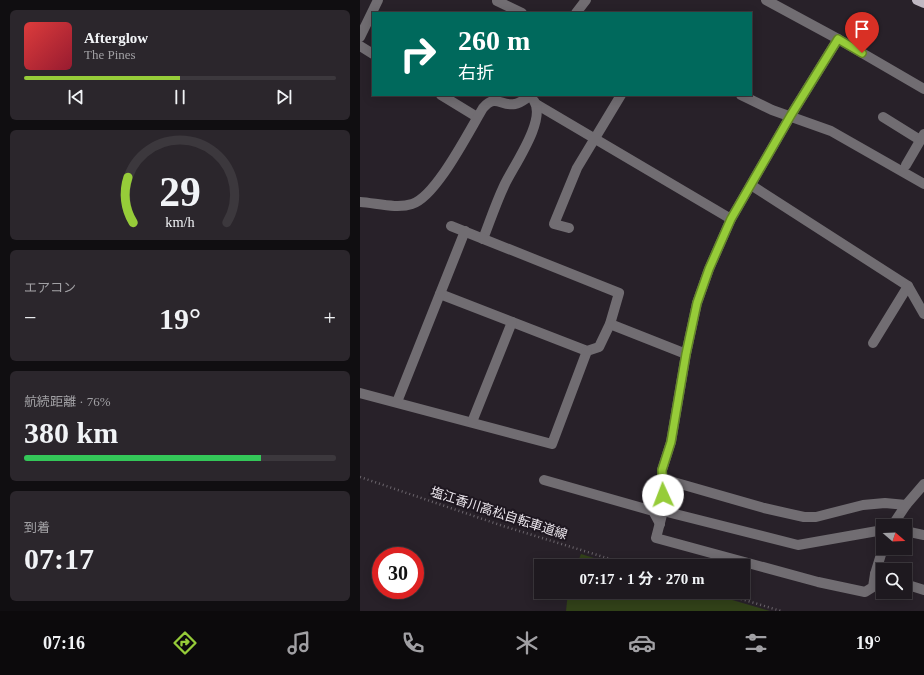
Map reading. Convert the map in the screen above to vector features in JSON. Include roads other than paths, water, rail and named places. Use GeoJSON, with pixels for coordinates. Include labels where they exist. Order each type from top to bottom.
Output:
{"type":"FeatureCollection","features":[{"type":"Feature","properties":{"kind":"main road"},"geometry":{"type":"LineString","coordinates":[[916,0],[924,3]]}},
{"type":"Feature","properties":{"kind":"street"},"geometry":{"type":"LineString","coordinates":[[375,12],[378,0]]}},
{"type":"Feature","properties":{"kind":"street"},"geometry":{"type":"LineString","coordinates":[[577,12],[586,0]]}},
{"type":"Feature","properties":{"kind":"street"},"geometry":{"type":"LineString","coordinates":[[766,0],[838,39],[924,89]]}},
{"type":"Feature","properties":{"kind":"street"},"geometry":{"type":"LineString","coordinates":[[497,1],[520,12]]}},
{"type":"Feature","properties":{"kind":"street"},"geometry":{"type":"LineString","coordinates":[[360,37],[372,17]]}},
{"type":"Feature","properties":{"kind":"street"},"geometry":{"type":"LineString","coordinates":[[838,39],[791,115],[731,219],[709,269],[697,303],[686,354],[671,442],[662,470],[663,511],[656,538],[818,582],[865,592],[873,587],[876,581]]}},
{"type":"Feature","properties":{"kind":"street"},"geometry":{"type":"LineString","coordinates":[[360,46],[372,53]]}},
{"type":"Feature","properties":{"kind":"street"},"geometry":{"type":"LineString","coordinates":[[443,96],[477,117]]}},
{"type":"Feature","properties":{"kind":"street"},"geometry":{"type":"LineString","coordinates":[[569,228],[554,224],[577,168],[620,96]]}},
{"type":"Feature","properties":{"kind":"street"},"geometry":{"type":"LineString","coordinates":[[743,96],[772,110],[791,115],[831,132],[924,184]]}},
{"type":"Feature","properties":{"kind":"street"},"geometry":{"type":"LineString","coordinates":[[360,202],[402,206],[420,201],[437,182],[477,117],[489,102],[496,100],[515,104],[531,98]]}},
{"type":"Feature","properties":{"kind":"street"},"geometry":{"type":"LineString","coordinates":[[531,98],[595,139],[731,219]]}},
{"type":"Feature","properties":{"kind":"street"},"geometry":{"type":"LineString","coordinates":[[484,239],[504,185],[524,150],[538,116],[531,98]]}},
{"type":"Feature","properties":{"kind":"street"},"geometry":{"type":"LineString","coordinates":[[883,117],[922,137],[906,165]]}},
{"type":"Feature","properties":{"kind":"street"},"geometry":{"type":"LineString","coordinates":[[751,186],[908,286],[921,301],[924,314]]}},
{"type":"Feature","properties":{"kind":"street"},"geometry":{"type":"LineString","coordinates":[[440,294],[587,351],[599,347],[610,324],[619,293],[451,226]]}},
{"type":"Feature","properties":{"kind":"street"},"geometry":{"type":"LineString","coordinates":[[397,402],[465,231]]}},
{"type":"Feature","properties":{"kind":"street"},"geometry":{"type":"LineString","coordinates":[[873,343],[908,286]]}},
{"type":"Feature","properties":{"kind":"street"},"geometry":{"type":"LineString","coordinates":[[472,422],[512,322]]}},
{"type":"Feature","properties":{"kind":"street"},"geometry":{"type":"LineString","coordinates":[[610,324],[686,354]]}},
{"type":"Feature","properties":{"kind":"street"},"geometry":{"type":"LineString","coordinates":[[360,393],[552,444],[587,351]]}},
{"type":"Feature","properties":{"kind":"street"},"geometry":{"type":"LineString","coordinates":[[663,479],[757,507],[804,517],[816,517],[863,505],[885,503],[906,505]]}},
{"type":"Feature","properties":{"kind":"street"},"geometry":{"type":"LineString","coordinates":[[544,480],[653,511],[660,524]]}},
{"type":"Feature","properties":{"kind":"street"},"geometry":{"type":"LineString","coordinates":[[897,519],[906,505],[924,484]]}},
{"type":"Feature","properties":{"kind":"street"},"geometry":{"type":"LineString","coordinates":[[663,511],[798,545],[876,531]]}},
{"type":"Feature","properties":{"kind":"street"},"geometry":{"type":"LineString","coordinates":[[912,532],[924,535]]}},
{"type":"Feature","properties":{"kind":"street"},"geometry":{"type":"LineString","coordinates":[[912,586],[924,590]]}}]}
